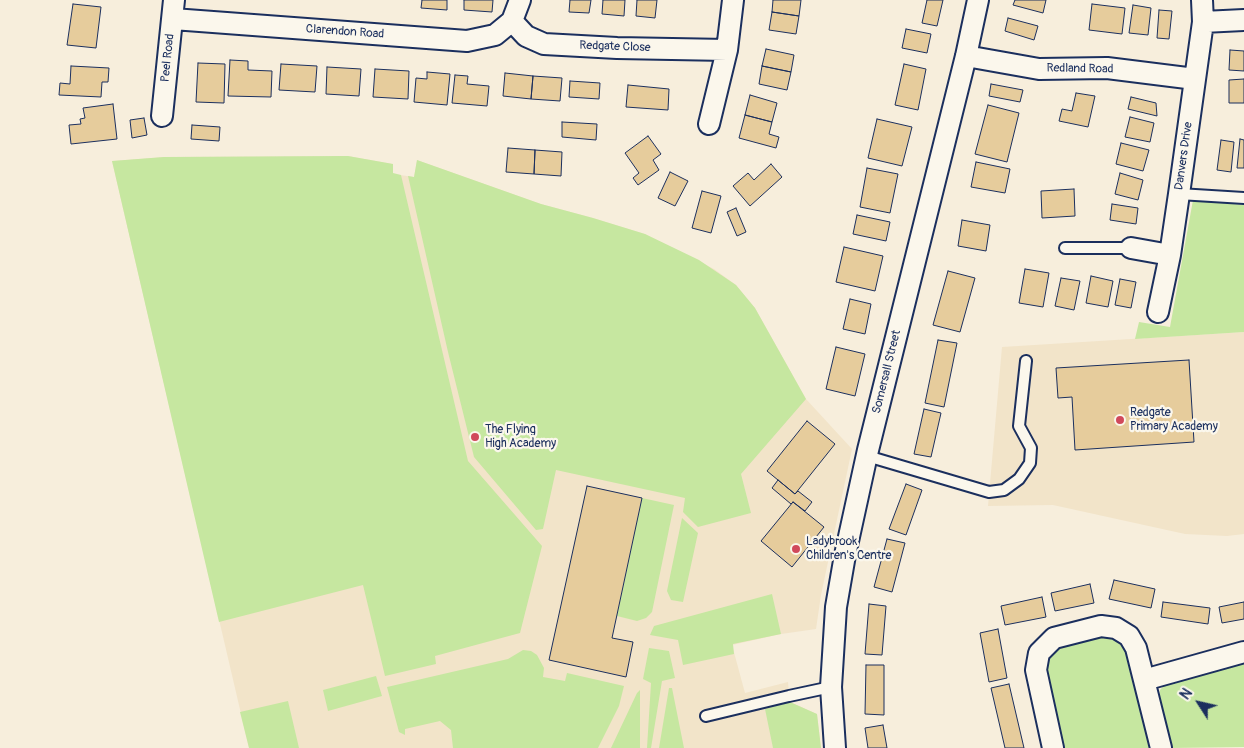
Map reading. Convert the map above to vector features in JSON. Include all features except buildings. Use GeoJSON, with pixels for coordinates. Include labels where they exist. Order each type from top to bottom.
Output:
{"type":"FeatureCollection","features":[{"type":"Feature","properties":{"kind":"street"},"geometry":{"type":"LineString","coordinates":[[512,21],[520,0]]}},
{"type":"Feature","properties":{"kind":"street"},"geometry":{"type":"LineString","coordinates":[[709,124],[727,50],[733,0]]}},
{"type":"Feature","properties":{"kind":"street","name":"Somersall Street"},"geometry":{"type":"LineString","coordinates":[[835,748],[831,687],[836,607],[845,555],[867,456],[966,56],[978,0]]}},
{"type":"Feature","properties":{"kind":"street","name":"Danvers Drive"},"geometry":{"type":"LineString","coordinates":[[1158,312],[1170,255],[1203,22],[1202,0]]}},
{"type":"Feature","properties":{"kind":"street","name":"Clarendon Road"},"geometry":{"type":"LineString","coordinates":[[173,10],[468,41],[495,35],[512,21]]}},
{"type":"Feature","properties":{"kind":"street","name":"Peel Road"},"geometry":{"type":"LineString","coordinates":[[162,116],[173,10]]}},
{"type":"Feature","properties":{"kind":"street"},"geometry":{"type":"LineString","coordinates":[[1203,22],[1244,20]]}},
{"type":"Feature","properties":{"kind":"street","name":"Redgate Close"},"geometry":{"type":"LineString","coordinates":[[512,21],[526,36],[544,44],[617,48],[727,50]]}},
{"type":"Feature","properties":{"kind":"street","name":"Redland Road"},"geometry":{"type":"LineString","coordinates":[[966,56],[1039,69],[1106,68],[1195,78]]}},
{"type":"Feature","properties":{"kind":"street"},"geometry":{"type":"LineString","coordinates":[[1131,248],[1170,255]]}},
{"type":"Feature","properties":{"kind":"street"},"geometry":{"type":"LineString","coordinates":[[1053,748],[1036,670],[1039,653],[1054,638],[1101,626],[1116,628],[1129,636],[1136,648],[1161,748]]}},
{"type":"Feature","properties":{"kind":"street"},"geometry":{"type":"LineString","coordinates":[[1144,680],[1244,652]]}},
{"type":"Feature","properties":{"kind":"lane"},"geometry":{"type":"LineString","coordinates":[[1178,194],[1244,198]]}},
{"type":"Feature","properties":{"kind":"lane"},"geometry":{"type":"LineString","coordinates":[[1066,248],[1131,248]]}},
{"type":"Feature","properties":{"kind":"lane"},"geometry":{"type":"LineString","coordinates":[[867,456],[989,492],[1004,490],[1019,479],[1030,464],[1031,448],[1020,426],[1026,361]]}},
{"type":"Feature","properties":{"kind":"lane"},"geometry":{"type":"LineString","coordinates":[[706,716],[831,687]]}},
{"type":"Feature","properties":{"kind":"shaded area","name":"The Flying High Academy"},"geometry":{"type":"Polygon","coordinates":[[[348,156],[393,164],[393,174],[414,177],[417,160],[541,204],[645,234],[714,269],[736,285],[755,308],[806,399],[852,449],[821,595],[816,629],[781,634],[732,645],[745,693],[788,682],[790,702],[817,714],[821,748],[249,748],[112,161],[164,157],[348,156]]]}},
{"type":"Feature","properties":{"kind":"shaded area","name":"Redgate Primary Academy"},"geometry":{"type":"Polygon","coordinates":[[[1244,332],[1244,534],[1227,536],[1185,534],[1053,505],[988,506],[1002,347],[1244,332]]]}},
{"type":"Feature","properties":{"kind":"green space"},"geometry":{"type":"Polygon","coordinates":[[[348,156],[393,164],[393,173],[401,175],[468,461],[542,546],[520,633],[435,656],[436,664],[385,676],[363,585],[219,622],[112,161],[164,157],[348,156]]]}},
{"type":"Feature","properties":{"kind":"green space"},"geometry":{"type":"Polygon","coordinates":[[[417,160],[541,204],[645,234],[699,260],[736,285],[755,308],[806,399],[741,474],[751,513],[698,527],[683,512],[685,498],[556,470],[543,529],[536,530],[474,457],[408,176],[414,177],[417,160]]]}},
{"type":"Feature","properties":{"kind":"green space"},"geometry":{"type":"Polygon","coordinates":[[[1193,200],[1244,205],[1244,332],[1135,339],[1139,322],[1170,327],[1193,200]]]}},
{"type":"Feature","properties":{"kind":"green space"},"geometry":{"type":"Polygon","coordinates":[[[642,498],[674,505],[652,612],[646,618],[637,621],[617,616],[642,498]]]}},
{"type":"Feature","properties":{"kind":"green space"},"geometry":{"type":"Polygon","coordinates":[[[682,518],[698,533],[683,602],[671,600],[667,591],[682,518]]]}},
{"type":"Feature","properties":{"kind":"green space"},"geometry":{"type":"Polygon","coordinates":[[[772,594],[781,634],[733,644],[734,654],[683,665],[678,640],[650,635],[654,626],[772,594]]]}},
{"type":"Feature","properties":{"kind":"green space"},"geometry":{"type":"Polygon","coordinates":[[[1102,633],[1123,641],[1128,650],[1152,748],[1063,748],[1043,668],[1045,660],[1059,645],[1102,633]]]}},
{"type":"Feature","properties":{"kind":"green space"},"geometry":{"type":"Polygon","coordinates":[[[649,648],[669,651],[675,678],[662,681],[651,748],[647,748],[651,683],[643,679],[649,648]]]}},
{"type":"Feature","properties":{"kind":"green space"},"geometry":{"type":"Polygon","coordinates":[[[523,650],[531,651],[537,655],[544,668],[543,677],[565,681],[567,673],[624,686],[619,706],[598,748],[453,748],[451,730],[440,721],[405,729],[405,735],[399,732],[387,687],[508,659],[523,650]]]}},
{"type":"Feature","properties":{"kind":"green space"},"geometry":{"type":"Polygon","coordinates":[[[1244,660],[1244,747],[1169,748],[1158,704],[1160,690],[1171,678],[1244,660]]]}},
{"type":"Feature","properties":{"kind":"green space"},"geometry":{"type":"Polygon","coordinates":[[[376,676],[382,696],[328,711],[323,690],[376,676]]]}},
{"type":"Feature","properties":{"kind":"green space"},"geometry":{"type":"Polygon","coordinates":[[[669,688],[672,688],[684,748],[659,748],[669,688]]]}},
{"type":"Feature","properties":{"kind":"green space"},"geometry":{"type":"Polygon","coordinates":[[[640,690],[640,748],[611,748],[637,693],[640,690]]]}},
{"type":"Feature","properties":{"kind":"green space"},"geometry":{"type":"Polygon","coordinates":[[[288,701],[299,748],[249,748],[240,712],[288,701]]]}},
{"type":"Feature","properties":{"kind":"green space"},"geometry":{"type":"Polygon","coordinates":[[[790,702],[817,714],[821,748],[773,748],[765,709],[790,702]]]}},
{"type":"Feature","properties":{"kind":"place","name":"Redgate Primary Academy"},"geometry":{"type":"Point","coordinates":[1120,420]}},
{"type":"Feature","properties":{"kind":"place","name":"The Flying High Academy"},"geometry":{"type":"Point","coordinates":[475,437]}},
{"type":"Feature","properties":{"kind":"place","name":"Ladybrook Children's Centre"},"geometry":{"type":"Point","coordinates":[796,549]}}]}
